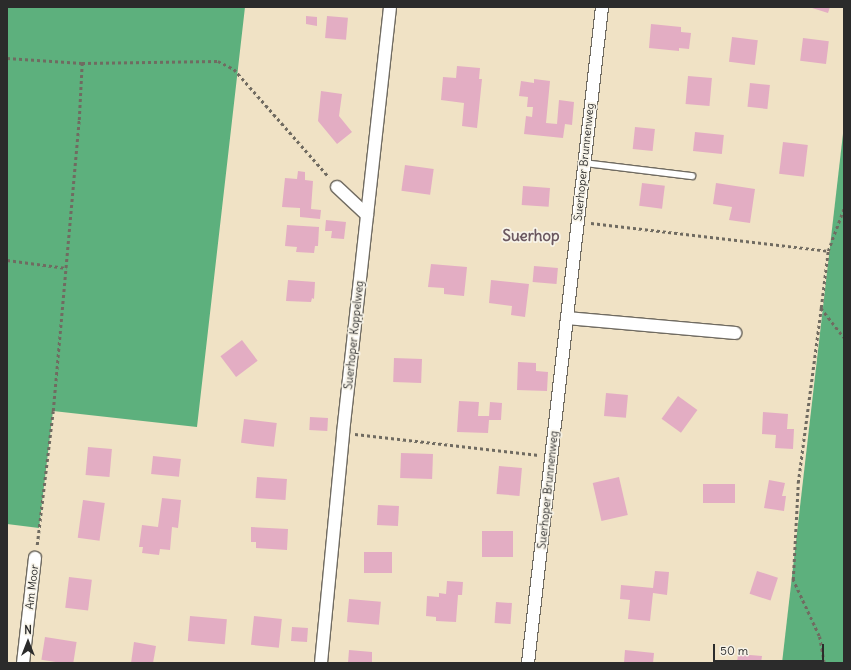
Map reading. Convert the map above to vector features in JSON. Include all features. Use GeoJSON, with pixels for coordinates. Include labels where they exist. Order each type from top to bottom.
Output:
{"type":"FeatureCollection","features":[{"type":"Feature","properties":{"kind":"street","name":"Suerhoper Koppelweg"},"geometry":{"type":"LineString","coordinates":[[321,663],[343,433],[390,7]]}},
{"type":"Feature","properties":{"kind":"street","name":"Suerhoper Brunnenweg"},"geometry":{"type":"LineString","coordinates":[[528,663],[602,7]]}},
{"type":"Feature","properties":{"kind":"street"},"geometry":{"type":"LineString","coordinates":[[337,186],[367,215]]}},
{"type":"Feature","properties":{"kind":"street"},"geometry":{"type":"LineString","coordinates":[[567,318],[735,333]]}},
{"type":"Feature","properties":{"kind":"street","name":"Am Moor"},"geometry":{"type":"LineString","coordinates":[[23,663],[35,558]]}},
{"type":"Feature","properties":{"kind":"lane"},"geometry":{"type":"LineString","coordinates":[[584,163],[692,176]]}},
{"type":"Feature","properties":{"kind":"path"},"geometry":{"type":"LineString","coordinates":[[7,58],[82,63],[218,61],[234,69],[337,186]]}},
{"type":"Feature","properties":{"kind":"path"},"geometry":{"type":"LineString","coordinates":[[35,558],[52,411],[66,268],[79,120],[82,63]]}},
{"type":"Feature","properties":{"kind":"path"},"geometry":{"type":"LineString","coordinates":[[824,663],[819,636],[793,580],[798,483],[820,308],[828,252],[844,208]]}},
{"type":"Feature","properties":{"kind":"path"},"geometry":{"type":"LineString","coordinates":[[578,222],[828,252]]}},
{"type":"Feature","properties":{"kind":"path"},"geometry":{"type":"LineString","coordinates":[[7,260],[66,268]]}},
{"type":"Feature","properties":{"kind":"path"},"geometry":{"type":"LineString","coordinates":[[820,308],[844,337]]}},
{"type":"Feature","properties":{"kind":"path"},"geometry":{"type":"LineString","coordinates":[[343,433],[552,456]]}},
{"type":"Feature","properties":{"kind":"green space"},"geometry":{"type":"Polygon","coordinates":[[[7,7],[245,7],[197,427],[53,411],[39,528],[7,524],[7,7]]]}},
{"type":"Feature","properties":{"kind":"green space"},"geometry":{"type":"Polygon","coordinates":[[[844,125],[844,663],[782,663],[844,125]]]}},
{"type":"Feature","properties":{"kind":"building"},"geometry":{"type":"Polygon","coordinates":[[[809,7],[830,7],[828,13],[809,7]]]}},
{"type":"Feature","properties":{"kind":"building"},"geometry":{"type":"Polygon","coordinates":[[[306,16],[317,17],[317,26],[306,24],[306,16]]]}},
{"type":"Feature","properties":{"kind":"building"},"geometry":{"type":"Polygon","coordinates":[[[327,16],[348,18],[346,40],[325,38],[327,16]]]}},
{"type":"Feature","properties":{"kind":"building"},"geometry":{"type":"Polygon","coordinates":[[[651,24],[681,27],[681,32],[691,33],[689,49],[679,48],[679,51],[649,48],[651,24]]]}},
{"type":"Feature","properties":{"kind":"building"},"geometry":{"type":"Polygon","coordinates":[[[732,37],[758,40],[755,65],[729,62],[732,37]]]}},
{"type":"Feature","properties":{"kind":"building"},"geometry":{"type":"Polygon","coordinates":[[[803,38],[829,41],[826,64],[800,61],[803,38]]]}},
{"type":"Feature","properties":{"kind":"building"},"geometry":{"type":"Polygon","coordinates":[[[457,66],[480,68],[479,79],[482,79],[477,128],[462,126],[464,103],[441,100],[443,77],[456,78],[457,66]]]}},
{"type":"Feature","properties":{"kind":"building"},"geometry":{"type":"Polygon","coordinates":[[[688,76],[712,78],[709,106],[686,104],[688,76]]]}},
{"type":"Feature","properties":{"kind":"building"},"geometry":{"type":"Polygon","coordinates":[[[534,79],[550,81],[546,123],[557,124],[559,100],[574,102],[572,125],[565,124],[563,138],[524,134],[526,116],[532,117],[533,107],[527,107],[528,97],[519,96],[521,81],[534,83],[534,79]]]}},
{"type":"Feature","properties":{"kind":"building"},"geometry":{"type":"Polygon","coordinates":[[[750,83],[770,85],[767,109],[747,107],[750,83]]]}},
{"type":"Feature","properties":{"kind":"building"},"geometry":{"type":"Polygon","coordinates":[[[321,91],[342,94],[339,116],[352,132],[337,144],[318,121],[321,91]]]}},
{"type":"Feature","properties":{"kind":"building"},"geometry":{"type":"Polygon","coordinates":[[[635,127],[655,129],[653,151],[633,149],[635,127]]]}},
{"type":"Feature","properties":{"kind":"building"},"geometry":{"type":"Polygon","coordinates":[[[695,132],[724,135],[722,154],[693,151],[695,132]]]}},
{"type":"Feature","properties":{"kind":"building"},"geometry":{"type":"Polygon","coordinates":[[[783,142],[808,145],[804,177],[779,174],[783,142]]]}},
{"type":"Feature","properties":{"kind":"building"},"geometry":{"type":"Polygon","coordinates":[[[405,165],[434,169],[430,195],[401,191],[405,165]]]}},
{"type":"Feature","properties":{"kind":"building"},"geometry":{"type":"Polygon","coordinates":[[[298,171],[305,172],[305,180],[313,181],[311,209],[321,210],[320,219],[300,217],[300,208],[282,207],[285,178],[297,179],[298,171]]]}},
{"type":"Feature","properties":{"kind":"building"},"geometry":{"type":"Polygon","coordinates":[[[642,183],[665,186],[662,209],[639,206],[642,183]]]}},
{"type":"Feature","properties":{"kind":"building"},"geometry":{"type":"Polygon","coordinates":[[[716,183],[755,189],[750,223],[729,220],[732,207],[713,204],[716,183]]]}},
{"type":"Feature","properties":{"kind":"building"},"geometry":{"type":"Polygon","coordinates":[[[523,186],[550,188],[549,207],[522,205],[523,186]]]}},
{"type":"Feature","properties":{"kind":"building"},"geometry":{"type":"Polygon","coordinates":[[[326,220],[346,222],[344,239],[331,238],[332,231],[325,231],[326,220]]]}},
{"type":"Feature","properties":{"kind":"building"},"geometry":{"type":"Polygon","coordinates":[[[287,225],[319,227],[318,246],[315,246],[314,253],[296,252],[297,247],[285,246],[287,225]]]}},
{"type":"Feature","properties":{"kind":"building"},"geometry":{"type":"Polygon","coordinates":[[[431,264],[467,267],[464,296],[444,294],[444,288],[428,287],[431,264]]]}},
{"type":"Feature","properties":{"kind":"building"},"geometry":{"type":"Polygon","coordinates":[[[534,266],[558,268],[557,284],[533,282],[534,266]]]}},
{"type":"Feature","properties":{"kind":"building"},"geometry":{"type":"Polygon","coordinates":[[[288,280],[315,282],[314,299],[312,298],[311,302],[286,301],[288,280]]]}},
{"type":"Feature","properties":{"kind":"building"},"geometry":{"type":"Polygon","coordinates":[[[491,280],[529,284],[525,317],[511,315],[512,306],[489,303],[491,280]]]}},
{"type":"Feature","properties":{"kind":"building"},"geometry":{"type":"Polygon","coordinates":[[[242,340],[258,361],[236,377],[220,356],[242,340]]]}},
{"type":"Feature","properties":{"kind":"building"},"geometry":{"type":"Polygon","coordinates":[[[394,358],[422,359],[421,383],[393,382],[394,358]]]}},
{"type":"Feature","properties":{"kind":"building"},"geometry":{"type":"Polygon","coordinates":[[[518,362],[536,363],[536,371],[548,372],[547,391],[517,390],[518,362]]]}},
{"type":"Feature","properties":{"kind":"building"},"geometry":{"type":"Polygon","coordinates":[[[606,393],[628,395],[626,418],[604,416],[606,393]]]}},
{"type":"Feature","properties":{"kind":"building"},"geometry":{"type":"Polygon","coordinates":[[[678,396],[697,410],[681,433],[662,419],[678,396]]]}},
{"type":"Feature","properties":{"kind":"building"},"geometry":{"type":"Polygon","coordinates":[[[459,401],[479,402],[478,416],[489,416],[490,402],[502,403],[501,420],[489,420],[488,433],[457,432],[459,401]]]}},
{"type":"Feature","properties":{"kind":"building"},"geometry":{"type":"Polygon","coordinates":[[[763,412],[788,414],[787,429],[794,429],[793,449],[775,448],[776,435],[762,434],[763,412]]]}},
{"type":"Feature","properties":{"kind":"building"},"geometry":{"type":"Polygon","coordinates":[[[310,417],[328,418],[327,431],[309,430],[310,417]]]}},
{"type":"Feature","properties":{"kind":"building"},"geometry":{"type":"Polygon","coordinates":[[[244,419],[277,423],[274,447],[241,443],[244,419]]]}},
{"type":"Feature","properties":{"kind":"building"},"geometry":{"type":"Polygon","coordinates":[[[88,447],[112,449],[109,477],[86,475],[88,447]]]}},
{"type":"Feature","properties":{"kind":"building"},"geometry":{"type":"Polygon","coordinates":[[[401,453],[433,454],[432,479],[400,478],[401,453]]]}},
{"type":"Feature","properties":{"kind":"building"},"geometry":{"type":"Polygon","coordinates":[[[153,456],[181,459],[179,477],[151,474],[153,456]]]}},
{"type":"Feature","properties":{"kind":"building"},"geometry":{"type":"Polygon","coordinates":[[[499,466],[522,468],[519,496],[497,494],[499,466]]]}},
{"type":"Feature","properties":{"kind":"building"},"geometry":{"type":"Polygon","coordinates":[[[257,477],[287,479],[285,500],[256,498],[257,477]]]}},
{"type":"Feature","properties":{"kind":"building"},"geometry":{"type":"Polygon","coordinates":[[[619,477],[628,515],[601,521],[593,483],[619,477]]]}},
{"type":"Feature","properties":{"kind":"building"},"geometry":{"type":"Polygon","coordinates":[[[769,480],[785,483],[782,496],[786,496],[784,511],[764,508],[769,480]]]}},
{"type":"Feature","properties":{"kind":"building"},"geometry":{"type":"Polygon","coordinates":[[[703,484],[735,484],[735,503],[703,503],[703,484]]]}},
{"type":"Feature","properties":{"kind":"building"},"geometry":{"type":"Polygon","coordinates":[[[162,498],[181,500],[178,528],[172,527],[170,550],[160,549],[159,555],[142,553],[143,547],[139,547],[142,525],[158,527],[162,498]]]}},
{"type":"Feature","properties":{"kind":"building"},"geometry":{"type":"Polygon","coordinates":[[[83,500],[105,503],[99,541],[78,538],[83,500]]]}},
{"type":"Feature","properties":{"kind":"building"},"geometry":{"type":"Polygon","coordinates":[[[378,505],[399,506],[398,526],[377,525],[378,505]]]}},
{"type":"Feature","properties":{"kind":"building"},"geometry":{"type":"Polygon","coordinates":[[[251,527],[288,529],[287,550],[256,548],[256,542],[251,542],[251,527]]]}},
{"type":"Feature","properties":{"kind":"building"},"geometry":{"type":"Polygon","coordinates":[[[482,531],[513,531],[513,557],[482,557],[482,531]]]}},
{"type":"Feature","properties":{"kind":"building"},"geometry":{"type":"Polygon","coordinates":[[[364,552],[392,552],[392,573],[364,573],[364,552]]]}},
{"type":"Feature","properties":{"kind":"building"},"geometry":{"type":"Polygon","coordinates":[[[655,571],[669,572],[667,595],[653,593],[650,621],[628,619],[630,600],[620,599],[621,585],[653,588],[655,571]]]}},
{"type":"Feature","properties":{"kind":"building"},"geometry":{"type":"Polygon","coordinates":[[[757,571],[778,578],[771,601],[750,594],[757,571]]]}},
{"type":"Feature","properties":{"kind":"building"},"geometry":{"type":"Polygon","coordinates":[[[69,577],[92,580],[88,611],[65,608],[69,577]]]}},
{"type":"Feature","properties":{"kind":"building"},"geometry":{"type":"Polygon","coordinates":[[[447,581],[463,582],[462,595],[458,595],[456,622],[436,621],[436,617],[426,616],[427,596],[439,597],[439,593],[446,594],[447,581]]]}},
{"type":"Feature","properties":{"kind":"building"},"geometry":{"type":"Polygon","coordinates":[[[349,599],[381,602],[379,625],[347,622],[349,599]]]}},
{"type":"Feature","properties":{"kind":"building"},"geometry":{"type":"Polygon","coordinates":[[[496,602],[512,603],[510,624],[495,623],[496,602]]]}},
{"type":"Feature","properties":{"kind":"building"},"geometry":{"type":"Polygon","coordinates":[[[190,616],[227,619],[225,644],[188,641],[190,616]]]}},
{"type":"Feature","properties":{"kind":"building"},"geometry":{"type":"Polygon","coordinates":[[[254,616],[282,619],[279,648],[251,645],[254,616]]]}},
{"type":"Feature","properties":{"kind":"building"},"geometry":{"type":"Polygon","coordinates":[[[292,627],[308,628],[307,642],[291,641],[292,627]]]}},
{"type":"Feature","properties":{"kind":"building"},"geometry":{"type":"Polygon","coordinates":[[[45,637],[77,642],[73,663],[41,660],[45,637]]]}},
{"type":"Feature","properties":{"kind":"building"},"geometry":{"type":"Polygon","coordinates":[[[134,642],[156,646],[153,663],[131,663],[134,642]]]}},
{"type":"Feature","properties":{"kind":"building"},"geometry":{"type":"Polygon","coordinates":[[[349,650],[372,652],[372,663],[348,663],[349,650]]]}},
{"type":"Feature","properties":{"kind":"building"},"geometry":{"type":"Polygon","coordinates":[[[625,650],[654,653],[653,663],[624,663],[625,650]]]}},
{"type":"Feature","properties":{"kind":"building"},"geometry":{"type":"Polygon","coordinates":[[[738,654],[762,656],[761,663],[737,663],[738,654]]]}},
{"type":"Feature","properties":{"kind":"district","name":"Suerhop"},"geometry":{"type":"Point","coordinates":[531,236]}}]}
